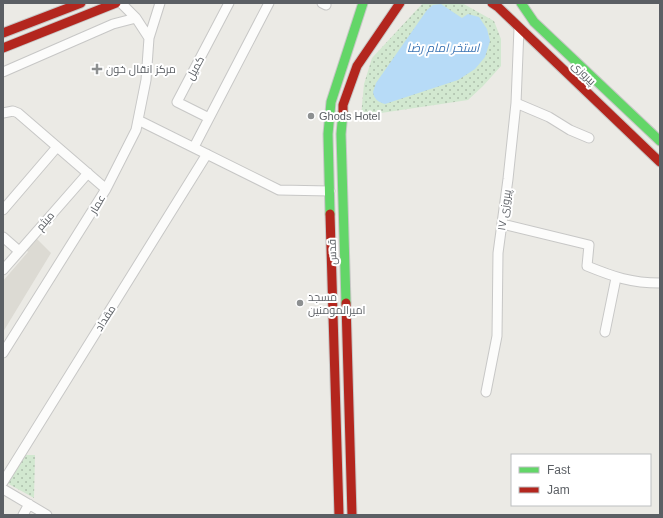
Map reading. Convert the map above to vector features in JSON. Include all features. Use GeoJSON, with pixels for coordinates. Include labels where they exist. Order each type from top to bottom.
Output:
{"type":"FeatureCollection","features":[{"type":"Feature","properties":{"kind":"main road"},"geometry":{"type":"LineString","coordinates":[[3,48],[116,3]]}},
{"type":"Feature","properties":{"kind":"main road","name":"قدس"},"geometry":{"type":"LineString","coordinates":[[339,515],[328,134],[331,102],[363,3]]}},
{"type":"Feature","properties":{"kind":"main road"},"geometry":{"type":"LineString","coordinates":[[397,5],[410,3]]}},
{"type":"Feature","properties":{"kind":"main road","name":"پیروزی"},"geometry":{"type":"LineString","coordinates":[[492,3],[498,7],[660,162]]}},
{"type":"Feature","properties":{"kind":"main road","name":"پیروزی"},"geometry":{"type":"LineString","coordinates":[[521,3],[534,22],[660,141]]}},
{"type":"Feature","properties":{"kind":"main road"},"geometry":{"type":"LineString","coordinates":[[3,33],[77,4]]}},
{"type":"Feature","properties":{"kind":"main road","name":"قدس"},"geometry":{"type":"LineString","coordinates":[[352,515],[341,134],[343,105],[357,66],[397,5]]}},
{"type":"Feature","properties":{"kind":"street"},"geometry":{"type":"LineString","coordinates":[[120,3],[136,18],[149,38]]}},
{"type":"Feature","properties":{"kind":"street","name":"عمار"},"geometry":{"type":"LineString","coordinates":[[3,353],[106,189],[136,130],[146,80],[149,38],[160,3]]}},
{"type":"Feature","properties":{"kind":"street","name":"کمیل"},"geometry":{"type":"LineString","coordinates":[[209,118],[177,102],[229,3]]}},
{"type":"Feature","properties":{"kind":"street"},"geometry":{"type":"LineString","coordinates":[[194,147],[269,3]]}},
{"type":"Feature","properties":{"kind":"street"},"geometry":{"type":"LineString","coordinates":[[3,72],[113,24],[136,18]]}},
{"type":"Feature","properties":{"kind":"street","name":"پیروزی ۱۷"},"geometry":{"type":"LineString","coordinates":[[486,392],[497,336],[498,253],[516,103],[519,28]]}},
{"type":"Feature","properties":{"kind":"street"},"geometry":{"type":"LineString","coordinates":[[516,103],[549,117],[570,130],[589,138]]}},
{"type":"Feature","properties":{"kind":"street"},"geometry":{"type":"LineString","coordinates":[[3,113],[13,111],[18,113],[106,189]]}},
{"type":"Feature","properties":{"kind":"street"},"geometry":{"type":"LineString","coordinates":[[138,120],[279,190],[330,191]]}},
{"type":"Feature","properties":{"kind":"street"},"geometry":{"type":"LineString","coordinates":[[3,210],[57,147]]}},
{"type":"Feature","properties":{"kind":"street","name":"مقداد"},"geometry":{"type":"LineString","coordinates":[[3,482],[207,154]]}},
{"type":"Feature","properties":{"kind":"street","name":"میثم"},"geometry":{"type":"LineString","coordinates":[[3,270],[88,173]]}},
{"type":"Feature","properties":{"kind":"street"},"geometry":{"type":"LineString","coordinates":[[502,224],[589,245],[587,266],[616,278],[641,283],[660,283]]}},
{"type":"Feature","properties":{"kind":"street"},"geometry":{"type":"LineString","coordinates":[[3,237],[19,251]]}},
{"type":"Feature","properties":{"kind":"street"},"geometry":{"type":"LineString","coordinates":[[605,332],[616,278]]}},
{"type":"Feature","properties":{"kind":"street"},"geometry":{"type":"LineString","coordinates":[[3,489],[47,515]]}},
{"type":"Feature","properties":{"kind":"street"},"geometry":{"type":"LineString","coordinates":[[23,515],[29,504]]}},
{"type":"Feature","properties":{"kind":"shaded area"},"geometry":{"type":"Polygon","coordinates":[[[32,234],[51,253],[3,332],[3,281],[28,252],[22,245],[32,234]]]}},
{"type":"Feature","properties":{"kind":"green space"},"geometry":{"type":"Polygon","coordinates":[[[423,3],[462,3],[494,21],[501,39],[501,66],[468,100],[361,116],[364,84],[372,58],[423,3]]]}},
{"type":"Feature","properties":{"kind":"green space"},"geometry":{"type":"Polygon","coordinates":[[[26,455],[35,455],[34,498],[7,483],[26,455]]]}},
{"type":"Feature","properties":{"kind":"water","name":"استخر امام رضا"},"geometry":{"type":"Polygon","coordinates":[[[441,4],[462,18],[468,14],[479,17],[487,29],[490,41],[485,57],[475,69],[458,80],[385,104],[378,101],[374,97],[373,92],[376,83],[427,10],[433,5],[441,4]]]}},
{"type":"Feature","properties":{"kind":"traffic: fast"},"geometry":{"type":"LineString","coordinates":[[330,214],[328,134],[331,102],[363,3]]}},
{"type":"Feature","properties":{"kind":"traffic: fast"},"geometry":{"type":"LineString","coordinates":[[521,3],[534,22],[660,141]]}},
{"type":"Feature","properties":{"kind":"traffic: fast"},"geometry":{"type":"LineString","coordinates":[[343,112],[341,134],[346,303]]}},
{"type":"Feature","properties":{"kind":"traffic: jam"},"geometry":{"type":"LineString","coordinates":[[3,33],[81,3]]}},
{"type":"Feature","properties":{"kind":"traffic: jam"},"geometry":{"type":"LineString","coordinates":[[3,48],[116,3]]}},
{"type":"Feature","properties":{"kind":"traffic: jam"},"geometry":{"type":"LineString","coordinates":[[343,112],[343,105],[357,66],[400,3]]}},
{"type":"Feature","properties":{"kind":"traffic: jam"},"geometry":{"type":"LineString","coordinates":[[492,3],[498,7],[660,162]]}},
{"type":"Feature","properties":{"kind":"traffic: jam"},"geometry":{"type":"LineString","coordinates":[[330,214],[339,515]]}},
{"type":"Feature","properties":{"kind":"traffic: jam"},"geometry":{"type":"LineString","coordinates":[[346,303],[352,515]]}},
{"type":"Feature","properties":{"kind":"place","name":"مرکز انقال خون"},"geometry":{"type":"Point","coordinates":[97,69]}},
{"type":"Feature","properties":{"kind":"place","name":"Ghods Hotel"},"geometry":{"type":"Point","coordinates":[311,116]}},
{"type":"Feature","properties":{"kind":"place","name":"مسجد امیرالمومنین"},"geometry":{"type":"Point","coordinates":[300,303]}}]}
